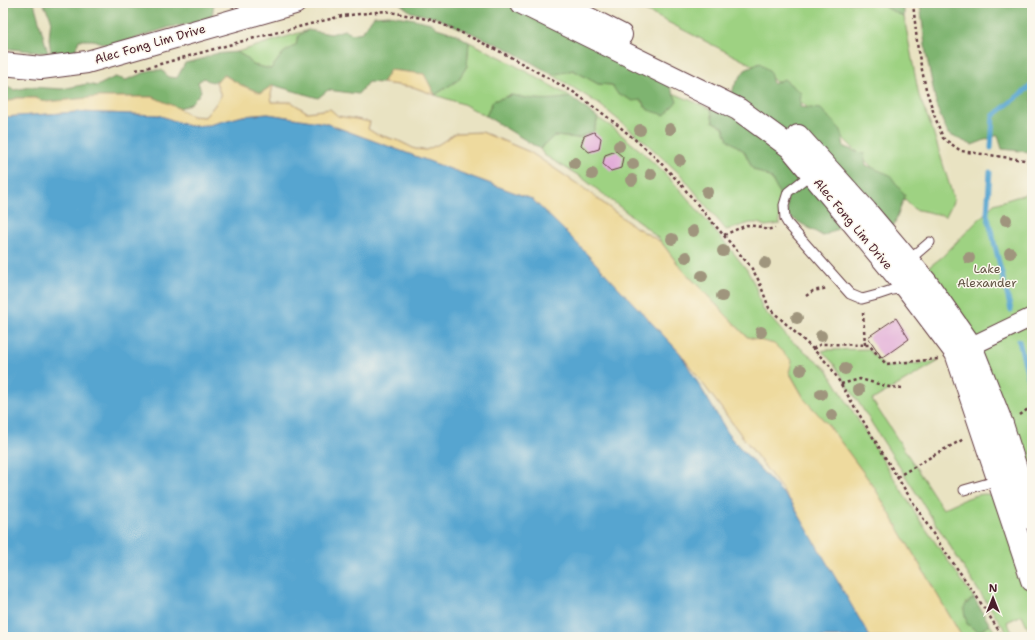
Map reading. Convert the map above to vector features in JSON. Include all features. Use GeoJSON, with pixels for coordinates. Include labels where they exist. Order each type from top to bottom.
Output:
{"type":"FeatureCollection","features":[{"type":"Feature","properties":{"kind":"street","name":"Alec Fong Lim Drive"},"geometry":{"type":"LineString","coordinates":[[3,64],[41,68],[87,62],[295,3]]}},
{"type":"Feature","properties":{"kind":"street","name":"Alec Fong Lim Drive"},"geometry":{"type":"LineString","coordinates":[[522,3],[738,109],[790,148],[811,174],[903,274]]}},
{"type":"Feature","properties":{"kind":"street","name":"Alec Fong Lim Drive"},"geometry":{"type":"LineString","coordinates":[[558,3],[744,96],[799,137],[866,211],[903,274],[956,353],[1008,477],[1032,519]]}},
{"type":"Feature","properties":{"kind":"street"},"geometry":{"type":"LineString","coordinates":[[956,353],[1032,317]]}},
{"type":"Feature","properties":{"kind":"street","name":"Alec Fong Lim Drive"},"geometry":{"type":"LineString","coordinates":[[1008,477],[1032,580]]}},
{"type":"Feature","properties":{"kind":"lane"},"geometry":{"type":"LineString","coordinates":[[811,174],[788,192],[784,205],[785,219],[850,294],[862,299],[892,290],[903,274],[930,242]]}},
{"type":"Feature","properties":{"kind":"lane"},"geometry":{"type":"LineString","coordinates":[[964,490],[1008,477]]}},
{"type":"Feature","properties":{"kind":"path"},"geometry":{"type":"LineString","coordinates":[[913,3],[918,50],[926,89],[943,138],[961,151],[1032,162]]}},
{"type":"Feature","properties":{"kind":"path"},"geometry":{"type":"LineString","coordinates":[[130,71],[342,16],[385,11],[432,20],[456,30],[503,53],[575,93],[614,122],[651,153],[678,181],[751,267],[759,281],[769,308],[830,366],[937,540],[1003,637]]}},
{"type":"Feature","properties":{"kind":"path"},"geometry":{"type":"LineString","coordinates":[[724,235],[747,226],[762,227],[766,230],[788,224]]}},
{"type":"Feature","properties":{"kind":"path"},"geometry":{"type":"LineString","coordinates":[[806,296],[813,291],[842,285]]}},
{"type":"Feature","properties":{"kind":"path"},"geometry":{"type":"LineString","coordinates":[[862,299],[865,345]]}},
{"type":"Feature","properties":{"kind":"path"},"geometry":{"type":"LineString","coordinates":[[813,349],[821,344],[869,345],[886,364],[956,353]]}},
{"type":"Feature","properties":{"kind":"path"},"geometry":{"type":"LineString","coordinates":[[841,384],[860,379],[888,387],[902,388]]}},
{"type":"Feature","properties":{"kind":"path"},"geometry":{"type":"LineString","coordinates":[[1017,417],[1032,406]]}},
{"type":"Feature","properties":{"kind":"path"},"geometry":{"type":"LineString","coordinates":[[897,477],[940,451],[969,437]]}},
{"type":"Feature","properties":{"kind":"green space"},"geometry":{"type":"Polygon","coordinates":[[[3,3],[34,3],[48,53],[3,48],[3,3]]]}},
{"type":"Feature","properties":{"kind":"green space"},"geometry":{"type":"Polygon","coordinates":[[[45,3],[214,3],[212,17],[192,24],[170,27],[112,46],[93,40],[79,40],[74,54],[61,56],[51,53],[49,39],[51,18],[44,5],[45,3]]]}},
{"type":"Feature","properties":{"kind":"green space"},"geometry":{"type":"Polygon","coordinates":[[[399,3],[506,3],[527,8],[665,76],[677,101],[665,115],[648,110],[641,100],[633,101],[617,93],[612,85],[598,84],[573,70],[553,75],[508,49],[437,18],[411,12],[399,3]]]}},
{"type":"Feature","properties":{"kind":"green space"},"geometry":{"type":"Polygon","coordinates":[[[624,3],[878,3],[904,17],[919,96],[932,128],[954,200],[946,216],[914,209],[833,128],[760,69],[650,13],[624,3]]]}},
{"type":"Feature","properties":{"kind":"green space"},"geometry":{"type":"Polygon","coordinates":[[[878,3],[904,3],[904,17],[878,3]]]}},
{"type":"Feature","properties":{"kind":"green space"},"geometry":{"type":"Polygon","coordinates":[[[920,3],[1032,3],[1032,147],[1029,152],[1002,149],[998,135],[972,145],[948,134],[937,108],[926,53],[920,3]]]}},
{"type":"Feature","properties":{"kind":"green space"},"geometry":{"type":"Polygon","coordinates":[[[389,15],[431,23],[437,28],[456,34],[469,42],[467,66],[458,80],[435,95],[424,74],[391,70],[382,83],[368,82],[358,94],[328,90],[318,98],[273,85],[261,93],[241,85],[225,75],[212,82],[204,78],[198,82],[201,91],[198,96],[186,106],[178,108],[153,97],[101,97],[47,102],[35,98],[17,98],[3,103],[3,87],[14,90],[30,87],[62,89],[87,84],[97,86],[115,77],[126,80],[151,70],[162,70],[168,77],[177,78],[185,63],[202,59],[214,54],[237,52],[247,58],[253,65],[271,69],[283,53],[296,45],[298,36],[308,30],[331,34],[344,30],[352,34],[362,32],[374,16],[389,15]]]}},
{"type":"Feature","properties":{"kind":"green space"},"geometry":{"type":"Polygon","coordinates":[[[308,30],[298,36],[296,45],[283,53],[271,69],[253,65],[247,58],[237,52],[308,30]]]}},
{"type":"Feature","properties":{"kind":"green space"},"geometry":{"type":"Polygon","coordinates":[[[469,42],[502,58],[571,97],[554,100],[530,99],[511,95],[493,101],[486,116],[463,104],[435,95],[458,80],[467,66],[469,42]]]}},
{"type":"Feature","properties":{"kind":"green space"},"geometry":{"type":"Polygon","coordinates":[[[760,63],[770,72],[773,84],[784,79],[801,93],[800,107],[821,109],[841,130],[844,147],[864,154],[866,165],[890,175],[905,196],[894,225],[875,234],[858,219],[823,236],[788,216],[787,199],[780,195],[771,178],[753,169],[744,151],[728,140],[723,127],[713,122],[711,109],[721,96],[731,98],[734,86],[745,70],[760,63]]]}},
{"type":"Feature","properties":{"kind":"green space"},"geometry":{"type":"Polygon","coordinates":[[[573,70],[598,84],[612,85],[640,100],[648,110],[677,101],[673,93],[711,109],[713,122],[723,127],[728,139],[744,151],[753,169],[771,178],[780,195],[784,198],[780,207],[780,224],[765,226],[758,223],[750,223],[726,230],[682,176],[644,141],[599,104],[553,75],[573,70]]]}},
{"type":"Feature","properties":{"kind":"green space"},"geometry":{"type":"Polygon","coordinates":[[[512,95],[541,99],[571,97],[598,118],[593,132],[578,138],[554,136],[540,149],[486,116],[493,101],[512,95]]]}},
{"type":"Feature","properties":{"kind":"green space"},"geometry":{"type":"Polygon","coordinates":[[[598,118],[612,127],[642,152],[683,193],[747,270],[755,285],[762,308],[789,339],[826,368],[921,522],[974,598],[966,603],[978,632],[990,625],[999,637],[962,637],[874,487],[829,426],[805,400],[774,344],[747,337],[680,267],[659,239],[581,177],[544,155],[540,149],[554,136],[578,138],[593,132],[598,118]]]}},
{"type":"Feature","properties":{"kind":"green space","name":"Lake Alexander"},"geometry":{"type":"Polygon","coordinates":[[[1032,192],[1032,494],[925,270],[942,257],[994,204],[1032,192]]]}},
{"type":"Feature","properties":{"kind":"green space"},"geometry":{"type":"Polygon","coordinates":[[[868,349],[885,367],[939,361],[872,400],[943,509],[964,499],[982,494],[990,495],[1002,500],[1032,595],[1032,637],[1022,615],[1007,622],[1015,637],[1010,637],[978,590],[834,364],[822,351],[868,349]]]}},
{"type":"Feature","properties":{"kind":"green space"},"geometry":{"type":"Polygon","coordinates":[[[974,598],[990,625],[978,632],[967,624],[964,612],[965,606],[974,598]]]}},
{"type":"Feature","properties":{"kind":"sand"},"geometry":{"type":"Polygon","coordinates":[[[390,70],[424,74],[435,95],[413,87],[382,83],[390,70]]]}},
{"type":"Feature","properties":{"kind":"sand"},"geometry":{"type":"Polygon","coordinates":[[[224,75],[241,85],[261,93],[273,85],[271,95],[272,102],[291,102],[307,112],[330,109],[338,116],[370,122],[368,129],[376,134],[399,141],[415,149],[426,150],[456,133],[482,132],[530,152],[582,187],[632,225],[661,242],[680,267],[747,337],[774,344],[792,361],[789,372],[805,400],[829,426],[874,487],[962,637],[865,637],[792,503],[680,353],[532,199],[325,123],[268,114],[243,116],[209,125],[189,126],[158,115],[78,112],[3,117],[3,103],[17,98],[35,98],[47,102],[99,97],[153,97],[178,108],[191,116],[205,117],[221,96],[216,82],[224,75]]]}},
{"type":"Feature","properties":{"kind":"water"},"geometry":{"type":"Polygon","coordinates":[[[78,112],[158,115],[189,126],[209,125],[243,116],[268,114],[325,123],[532,199],[570,236],[680,353],[731,438],[792,503],[870,637],[3,637],[3,117],[78,112]]]}},
{"type":"Feature","properties":{"kind":"building"},"geometry":{"type":"Polygon","coordinates":[[[594,132],[601,138],[599,149],[589,152],[581,145],[584,136],[594,132]]]}},
{"type":"Feature","properties":{"kind":"building"},"geometry":{"type":"Polygon","coordinates":[[[616,151],[623,157],[621,168],[611,171],[603,164],[605,155],[616,151]]]}},
{"type":"Feature","properties":{"kind":"building"},"geometry":{"type":"Polygon","coordinates":[[[896,318],[909,339],[882,358],[868,337],[896,318]]]}},
{"type":"Feature","properties":{"kind":"waterway"},"geometry":{"type":"LineString","coordinates":[[991,148],[993,116],[1032,85]]}},
{"type":"Feature","properties":{"kind":"waterway"},"geometry":{"type":"LineString","coordinates":[[990,172],[987,214],[1011,310]]}},
{"type":"Feature","properties":{"kind":"waterway"},"geometry":{"type":"LineString","coordinates":[[1019,341],[1032,392]]}}]}
